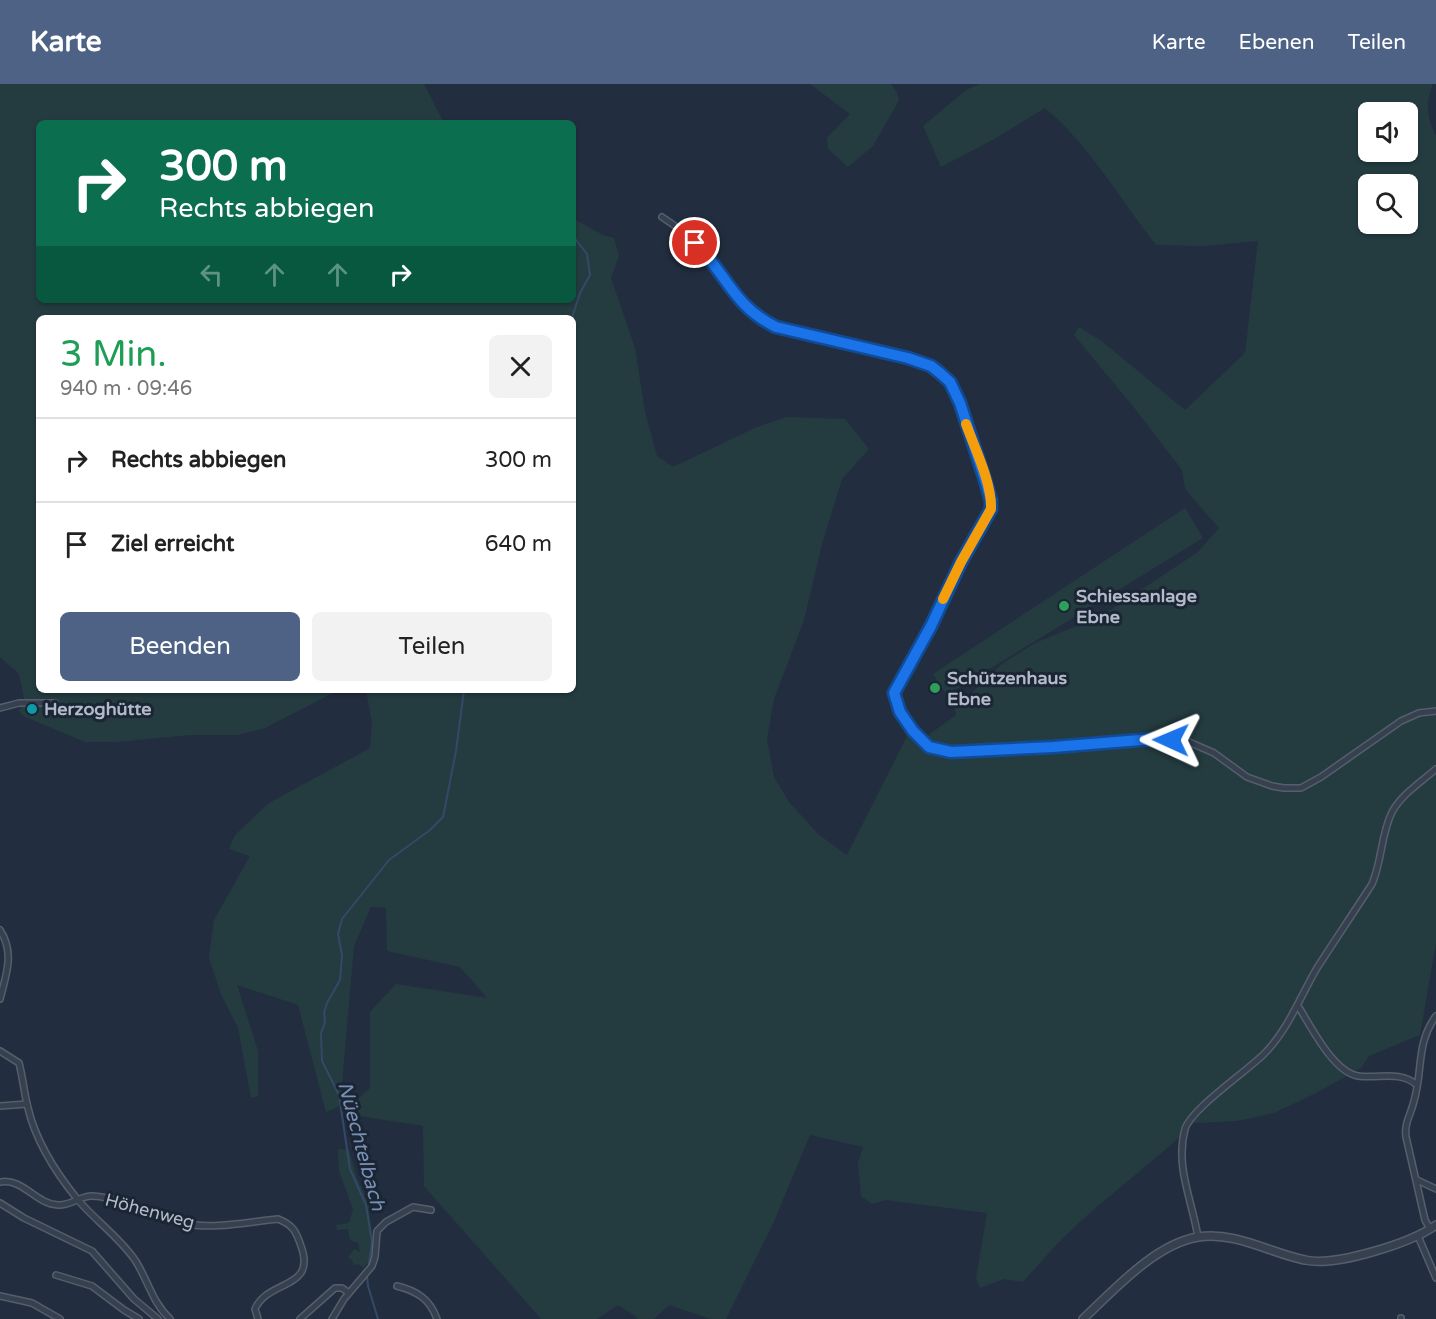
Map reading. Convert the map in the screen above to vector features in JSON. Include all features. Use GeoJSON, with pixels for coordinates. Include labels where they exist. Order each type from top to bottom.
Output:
{"type":"FeatureCollection","features":[{"type":"Feature","properties":{"kind":"street"},"geometry":{"type":"LineString","coordinates":[[662,217],[701,249],[736,296],[762,320],[776,327],[908,358],[931,366],[950,382],[960,403],[985,480],[991,509],[961,562],[931,626],[894,693],[900,712],[913,731],[929,747],[951,752],[1153,739],[1189,742],[1214,753],[1247,777],[1272,786],[1301,788],[1321,777],[1401,721],[1419,713],[1436,711]]}},
{"type":"Feature","properties":{"kind":"street"},"geometry":{"type":"LineString","coordinates":[[0,708],[19,703],[55,703]]}},
{"type":"Feature","properties":{"kind":"street"},"geometry":{"type":"LineString","coordinates":[[1198,1237],[1182,1175],[1181,1153],[1185,1126],[1207,1103],[1264,1054],[1298,1006],[1317,969],[1372,884],[1379,868],[1387,825],[1393,811],[1404,797],[1436,769]]}},
{"type":"Feature","properties":{"kind":"street"},"geometry":{"type":"LineString","coordinates":[[0,930],[8,947],[10,961],[0,999]]}},
{"type":"Feature","properties":{"kind":"street"},"geometry":{"type":"LineString","coordinates":[[1298,1006],[1338,1065],[1357,1076],[1404,1077],[1417,1085]]}},
{"type":"Feature","properties":{"kind":"street"},"geometry":{"type":"LineString","coordinates":[[1083,1319],[1146,1263],[1177,1244],[1198,1237],[1230,1238],[1304,1260],[1323,1262],[1336,1261],[1418,1236],[1433,1227],[1425,1220],[1406,1124],[1414,1101],[1421,1051],[1427,1029],[1436,1016]]}},
{"type":"Feature","properties":{"kind":"street"},"geometry":{"type":"LineString","coordinates":[[0,1051],[19,1063],[25,1084],[27,1104],[41,1147],[78,1200],[110,1230],[136,1262],[154,1300],[170,1319]]}},
{"type":"Feature","properties":{"kind":"street"},"geometry":{"type":"LineString","coordinates":[[0,1106],[27,1104]]}},
{"type":"Feature","properties":{"kind":"street"},"geometry":{"type":"LineString","coordinates":[[1417,1180],[1436,1189]]}},
{"type":"Feature","properties":{"kind":"street","name":"Höhenweg"},"geometry":{"type":"LineString","coordinates":[[0,1182],[9,1181],[21,1185],[33,1195],[58,1205],[95,1196],[186,1223],[221,1224],[278,1219],[290,1224],[297,1233],[303,1252],[305,1264],[303,1270],[296,1279],[264,1297],[255,1309],[258,1319]]}},
{"type":"Feature","properties":{"kind":"street"},"geometry":{"type":"LineString","coordinates":[[0,1203],[41,1227],[93,1251],[134,1299],[158,1319]]}},
{"type":"Feature","properties":{"kind":"street"},"geometry":{"type":"LineString","coordinates":[[332,1319],[349,1293],[372,1266],[377,1231],[386,1222],[413,1207],[431,1210]]}},
{"type":"Feature","properties":{"kind":"street"},"geometry":{"type":"LineString","coordinates":[[1418,1236],[1436,1278]]}},
{"type":"Feature","properties":{"kind":"street"},"geometry":{"type":"LineString","coordinates":[[56,1275],[92,1286],[139,1319]]}},
{"type":"Feature","properties":{"kind":"street"},"geometry":{"type":"LineString","coordinates":[[397,1286],[409,1289],[424,1298],[435,1312],[437,1319]]}},
{"type":"Feature","properties":{"kind":"street"},"geometry":{"type":"LineString","coordinates":[[300,1319],[335,1288],[342,1288],[349,1293]]}},
{"type":"Feature","properties":{"kind":"street"},"geometry":{"type":"LineString","coordinates":[[0,1296],[32,1303],[60,1319]]}},
{"type":"Feature","properties":{"kind":"green space"},"geometry":{"type":"Polygon","coordinates":[[[0,84],[424,84],[442,120],[36,120],[36,303],[576,303],[576,220],[603,235],[614,238],[619,256],[611,278],[635,348],[645,412],[657,456],[673,467],[757,427],[787,417],[845,419],[869,449],[842,479],[822,544],[804,620],[774,699],[767,739],[774,777],[789,802],[819,835],[847,855],[908,734],[920,741],[956,715],[955,709],[1002,664],[1035,643],[1099,617],[1120,604],[1198,552],[1219,528],[1185,489],[1182,470],[1074,335],[1079,327],[1103,342],[1185,410],[1245,353],[1258,241],[1203,246],[1156,245],[1090,156],[1045,108],[996,138],[941,167],[923,126],[966,90],[980,84],[1433,84],[1428,104],[1429,117],[1436,136],[1436,943],[1420,1035],[1369,1056],[1361,1068],[1274,1113],[1237,1121],[1194,1123],[1082,1220],[1023,1282],[1004,1279],[980,1288],[976,1278],[987,1213],[886,1200],[872,1204],[861,1196],[858,1163],[863,1147],[810,1135],[772,1226],[726,1319],[711,1319],[669,1305],[654,1319],[637,1319],[618,1305],[597,1319],[541,1319],[424,1186],[423,1126],[348,1114],[348,1104],[370,1088],[370,1012],[396,984],[487,998],[460,967],[387,951],[386,908],[371,907],[354,946],[340,1106],[326,1112],[298,1005],[237,985],[258,1051],[258,1096],[251,1098],[238,1028],[221,994],[209,958],[214,920],[250,856],[229,849],[235,835],[269,803],[370,748],[372,722],[367,693],[576,693],[576,315],[36,315],[36,693],[333,693],[265,728],[237,735],[191,735],[115,742],[85,742],[23,716],[19,711],[24,698],[19,674],[0,657],[0,84]]]}},
{"type":"Feature","properties":{"kind":"green space"},"geometry":{"type":"Polygon","coordinates":[[[810,84],[891,84],[897,93],[899,100],[873,146],[848,167],[828,149],[827,138],[850,114],[810,84]]]}},
{"type":"Feature","properties":{"kind":"green space","name":"Schiessanlage Ebne"},"geometry":{"type":"Polygon","coordinates":[[[1185,508],[1203,538],[947,695],[933,674],[1185,508]]]}},
{"type":"Feature","properties":{"kind":"green space"},"geometry":{"type":"Polygon","coordinates":[[[338,1149],[349,1150],[357,1178],[368,1201],[373,1248],[370,1260],[363,1268],[359,1264],[354,1265],[348,1258],[354,1249],[360,1252],[358,1243],[350,1240],[348,1229],[337,1230],[336,1225],[349,1223],[353,1209],[339,1171],[338,1149]]]}},
{"type":"Feature","properties":{"kind":"waterway","name":"Nüechtelbach"},"geometry":{"type":"LineString","coordinates":[[573,315],[580,293],[590,275],[587,254],[576,240]]}},
{"type":"Feature","properties":{"kind":"waterway","name":"Nüechtelbach"},"geometry":{"type":"LineString","coordinates":[[369,1264],[372,1242],[366,1205],[350,1169],[339,1095],[322,1061],[321,1033],[325,1022],[324,1013],[340,980],[342,955],[338,934],[342,919],[389,860],[430,830],[443,817],[456,751],[464,693]]}},
{"type":"Feature","properties":{"kind":"waterway","name":"Nüechtelbach"},"geometry":{"type":"LineString","coordinates":[[367,1276],[378,1319]]}},
{"type":"Feature","properties":{"kind":"slow traffic"},"geometry":{"type":"LineString","coordinates":[[943,599],[976,533],[991,509],[985,480],[966,424]]}},
{"type":"Feature","properties":{"kind":"place","name":"Schiessanlage Ebne"},"geometry":{"type":"Point","coordinates":[1064,606]}},
{"type":"Feature","properties":{"kind":"place","name":"Schützenhaus Ebne"},"geometry":{"type":"Point","coordinates":[935,688]}},
{"type":"Feature","properties":{"kind":"place","name":"Herzoghütte"},"geometry":{"type":"Point","coordinates":[32,709]}},
{"type":"Feature","properties":{"kind":"route"},"geometry":{"type":"LineString","coordinates":[[695,243],[736,296],[762,320],[776,327],[908,358],[931,366],[950,382],[960,403],[985,480],[991,509],[976,533],[931,626],[894,693],[900,712],[913,731],[929,747],[951,752],[1153,739],[1171,740]]}}]}
